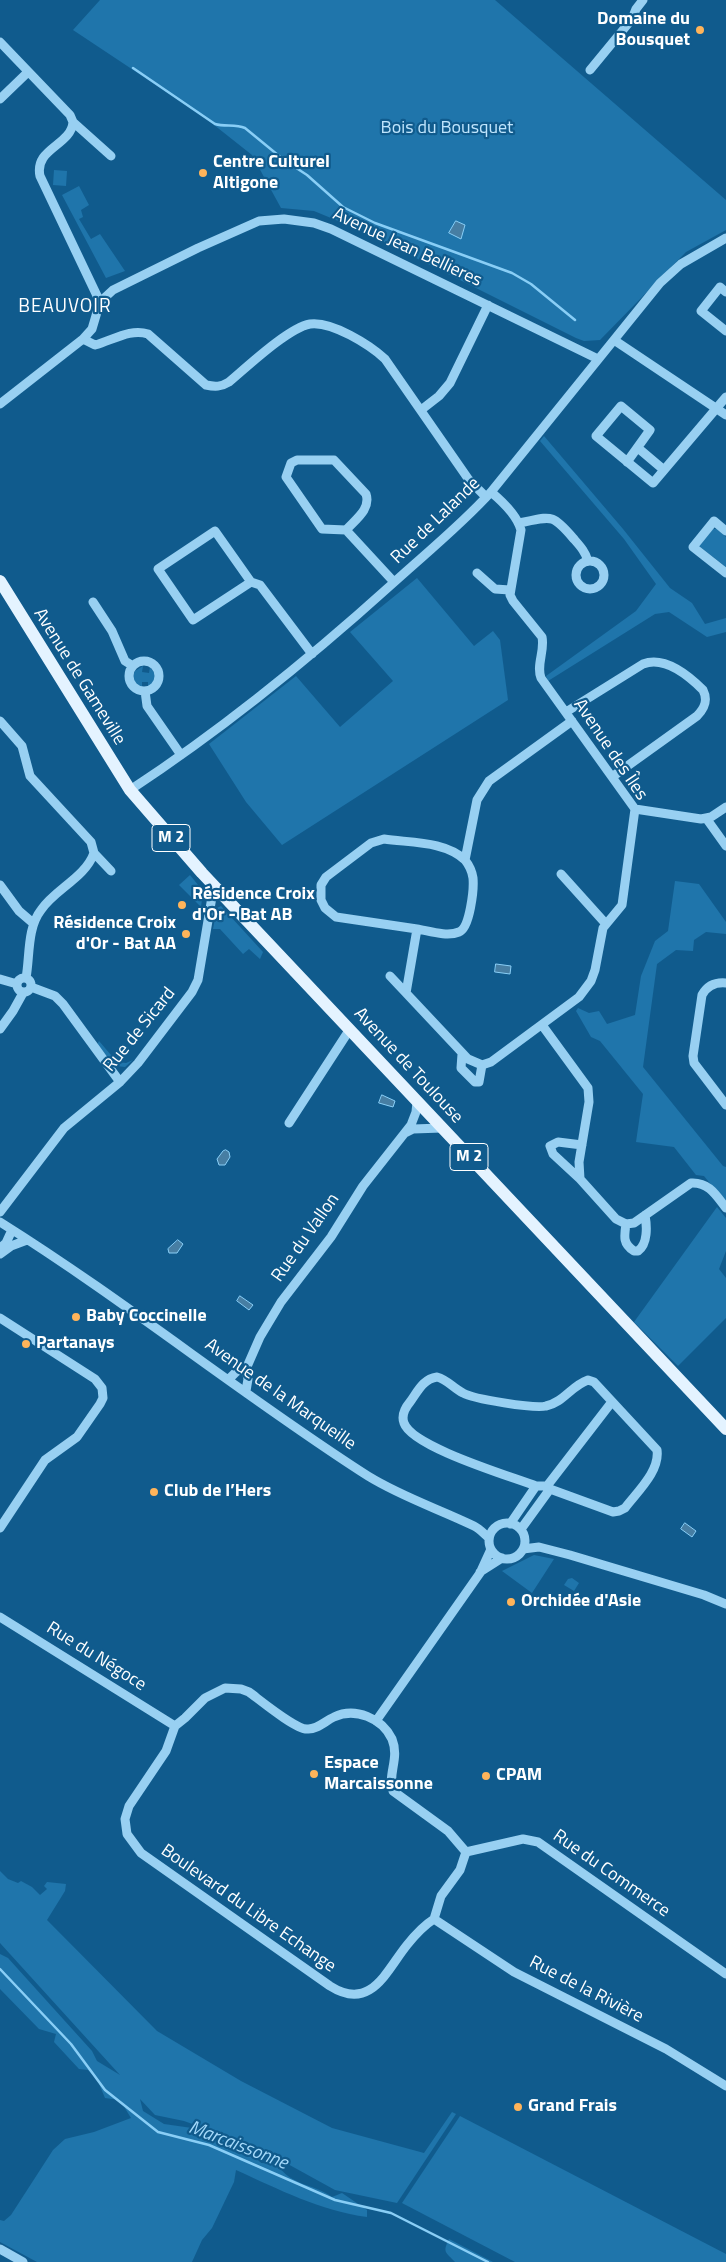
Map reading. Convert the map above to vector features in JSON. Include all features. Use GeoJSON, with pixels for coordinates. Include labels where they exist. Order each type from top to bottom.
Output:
{"type":"FeatureCollection","features":[{"type":"Feature","properties":{"kind":"main road","name":"Avenue de Gameville"},"geometry":{"type":"LineString","coordinates":[[0,581],[130,790]]}},
{"type":"Feature","properties":{"kind":"main road","name":"Avenue de Toulouse"},"geometry":{"type":"LineString","coordinates":[[130,790],[214,885],[726,1429]]}},
{"type":"Feature","properties":{"kind":"street"},"geometry":{"type":"LineString","coordinates":[[590,70],[632,19],[636,9],[643,0]]}},
{"type":"Feature","properties":{"kind":"street"},"geometry":{"type":"LineString","coordinates":[[0,42],[70,115],[73,122],[111,156]]}},
{"type":"Feature","properties":{"kind":"street"},"geometry":{"type":"LineString","coordinates":[[0,99],[28,72]]}},
{"type":"Feature","properties":{"kind":"street"},"geometry":{"type":"LineString","coordinates":[[0,404],[83,339],[92,329],[100,302],[40,176],[40,160],[67,135],[73,122]]}},
{"type":"Feature","properties":{"kind":"street","name":"Avenue Jean Bellieres"},"geometry":{"type":"LineString","coordinates":[[100,302],[113,290],[198,248],[259,221],[284,219],[314,223],[331,229],[598,359]]}},
{"type":"Feature","properties":{"kind":"street","name":"Rue de Lalande"},"geometry":{"type":"LineString","coordinates":[[130,790],[249,705],[312,654],[463,522],[672,271],[699,252],[726,238]]}},
{"type":"Feature","properties":{"kind":"street"},"geometry":{"type":"LineString","coordinates":[[726,292],[720,287],[701,311],[726,331]]}},
{"type":"Feature","properties":{"kind":"street"},"geometry":{"type":"LineString","coordinates":[[421,410],[439,396],[450,383],[488,305]]}},
{"type":"Feature","properties":{"kind":"street"},"geometry":{"type":"LineString","coordinates":[[83,339],[95,345],[130,332],[139,331],[148,334],[206,385],[222,386],[293,331],[311,324],[332,328],[370,345],[385,359],[469,480],[506,505],[519,523],[522,537],[510,590],[495,589],[477,573]]}},
{"type":"Feature","properties":{"kind":"street"},"geometry":{"type":"LineString","coordinates":[[92,329],[106,342]]}},
{"type":"Feature","properties":{"kind":"street"},"geometry":{"type":"LineString","coordinates":[[614,340],[726,415]]}},
{"type":"Feature","properties":{"kind":"street"},"geometry":{"type":"LineString","coordinates":[[627,462],[650,430],[621,406],[596,436],[627,462],[653,483],[726,397]]}},
{"type":"Feature","properties":{"kind":"street"},"geometry":{"type":"LineString","coordinates":[[638,448],[664,470]]}},
{"type":"Feature","properties":{"kind":"street"},"geometry":{"type":"LineString","coordinates":[[346,530],[366,508],[368,501],[366,494],[334,460],[297,460],[291,463],[286,476],[322,529],[346,530],[394,582]]}},
{"type":"Feature","properties":{"kind":"street"},"geometry":{"type":"LineString","coordinates":[[519,523],[548,518],[558,521],[585,552],[588,561]]}},
{"type":"Feature","properties":{"kind":"street"},"geometry":{"type":"LineString","coordinates":[[726,531],[714,521],[693,547],[726,573]]}},
{"type":"Feature","properties":{"kind":"street"},"geometry":{"type":"LineString","coordinates":[[251,582],[193,620],[158,569],[215,531],[251,582],[260,585],[312,654]]}},
{"type":"Feature","properties":{"kind":"street","name":"Avenue des Îles"},"geometry":{"type":"LineString","coordinates":[[482,1065],[491,1062],[542,1025],[586,989],[596,970],[601,935],[606,924],[622,905],[635,809],[543,682],[539,674],[542,637],[512,601],[510,590]]}},
{"type":"Feature","properties":{"kind":"street"},"geometry":{"type":"LineString","coordinates":[[93,602],[112,632],[126,661],[133,666]]}},
{"type":"Feature","properties":{"kind":"street"},"geometry":{"type":"LineString","coordinates":[[566,712],[643,664],[655,661],[668,665],[703,690],[706,700],[702,711],[612,777]]}},
{"type":"Feature","properties":{"kind":"street"},"geometry":{"type":"LineString","coordinates":[[140,662],[148,663],[157,671],[157,683],[151,689],[145,691],[135,688],[130,682],[129,674],[133,666],[140,662]]}},
{"type":"Feature","properties":{"kind":"street"},"geometry":{"type":"LineString","coordinates":[[145,691],[147,706],[180,755]]}},
{"type":"Feature","properties":{"kind":"street"},"geometry":{"type":"LineString","coordinates":[[0,721],[22,746],[30,776],[91,842],[94,853],[111,871]]}},
{"type":"Feature","properties":{"kind":"street"},"geometry":{"type":"LineString","coordinates":[[465,860],[477,800],[484,787],[572,721]]}},
{"type":"Feature","properties":{"kind":"street"},"geometry":{"type":"LineString","coordinates":[[635,809],[706,818],[726,806]]}},
{"type":"Feature","properties":{"kind":"street"},"geometry":{"type":"LineString","coordinates":[[706,818],[726,846]]}},
{"type":"Feature","properties":{"kind":"street"},"geometry":{"type":"LineString","coordinates":[[384,839],[444,848],[456,852],[465,860],[472,872],[473,884],[468,922],[465,929],[457,933],[450,934],[336,918],[325,908],[321,900],[321,884],[326,877],[371,843],[378,840],[384,839]]}},
{"type":"Feature","properties":{"kind":"street"},"geometry":{"type":"LineString","coordinates":[[26,978],[33,923],[41,909],[87,866],[94,853]]}},
{"type":"Feature","properties":{"kind":"street"},"geometry":{"type":"LineString","coordinates":[[561,874],[606,924]]}},
{"type":"Feature","properties":{"kind":"street"},"geometry":{"type":"LineString","coordinates":[[0,885],[19,911],[33,923]]}},
{"type":"Feature","properties":{"kind":"street","name":"Rue de Sicard"},"geometry":{"type":"LineString","coordinates":[[0,1212],[64,1128],[120,1082],[138,1063],[178,1011],[198,980],[214,885]]}},
{"type":"Feature","properties":{"kind":"street"},"geometry":{"type":"LineString","coordinates":[[406,993],[416,929]]}},
{"type":"Feature","properties":{"kind":"street"},"geometry":{"type":"LineString","coordinates":[[390,976],[462,1054],[473,1062],[482,1065],[481,1080],[479,1082],[475,1082],[461,1068],[462,1054]]}},
{"type":"Feature","properties":{"kind":"street"},"geometry":{"type":"LineString","coordinates":[[26,978],[31,982],[31,987],[28,992],[23,992],[18,989],[17,984],[20,979],[26,978]]}},
{"type":"Feature","properties":{"kind":"street"},"geometry":{"type":"LineString","coordinates":[[0,979],[17,984]]}},
{"type":"Feature","properties":{"kind":"street"},"geometry":{"type":"LineString","coordinates":[[726,983],[712,985],[702,995],[693,1056],[697,1069],[726,1106]]}},
{"type":"Feature","properties":{"kind":"street"},"geometry":{"type":"LineString","coordinates":[[31,987],[55,996],[120,1082]]}},
{"type":"Feature","properties":{"kind":"street"},"geometry":{"type":"LineString","coordinates":[[0,1029],[13,1011],[23,992]]}},
{"type":"Feature","properties":{"kind":"street"},"geometry":{"type":"LineString","coordinates":[[542,1025],[588,1088],[589,1102],[579,1162],[580,1179]]}},
{"type":"Feature","properties":{"kind":"street"},"geometry":{"type":"LineString","coordinates":[[289,1124],[350,1029]]}},
{"type":"Feature","properties":{"kind":"street","name":"Rue du Vallon"},"geometry":{"type":"LineString","coordinates":[[246,1391],[248,1379],[246,1370],[260,1338],[281,1302],[331,1237],[347,1208],[368,1179],[405,1133],[415,1117],[417,1102]]}},
{"type":"Feature","properties":{"kind":"street"},"geometry":{"type":"LineString","coordinates":[[405,1133],[413,1129],[442,1128]]}},
{"type":"Feature","properties":{"kind":"street"},"geometry":{"type":"LineString","coordinates":[[582,1145],[558,1142],[553,1143],[550,1150],[580,1179],[616,1219],[626,1224],[634,1223],[691,1183],[706,1185],[726,1208]]}},
{"type":"Feature","properties":{"kind":"street"},"geometry":{"type":"LineString","coordinates":[[626,1224],[624,1240],[626,1245],[634,1251],[638,1250],[644,1242],[645,1215]]}},
{"type":"Feature","properties":{"kind":"street","name":"Avenue de la Marqueille"},"geometry":{"type":"LineString","coordinates":[[1,1224],[97,1286],[321,1444],[387,1487],[476,1527],[489,1538]]}},
{"type":"Feature","properties":{"kind":"street"},"geometry":{"type":"LineString","coordinates":[[0,1248],[6,1242],[12,1230]]}},
{"type":"Feature","properties":{"kind":"street"},"geometry":{"type":"LineString","coordinates":[[0,1254],[11,1246],[27,1240]]}},
{"type":"Feature","properties":{"kind":"street"},"geometry":{"type":"LineString","coordinates":[[0,1318],[94,1379],[102,1388],[103,1398],[77,1437],[45,1460],[0,1528]]}},
{"type":"Feature","properties":{"kind":"street"},"geometry":{"type":"LineString","coordinates":[[229,1379],[238,1371],[246,1370]]}},
{"type":"Feature","properties":{"kind":"street"},"geometry":{"type":"LineString","coordinates":[[437,1377],[444,1379],[463,1394],[480,1399],[544,1407],[562,1400],[570,1389],[588,1380],[594,1382],[656,1450],[658,1458],[656,1466],[625,1508],[619,1511],[613,1512],[548,1488],[536,1486],[436,1449],[406,1428],[403,1422],[405,1408],[425,1381],[437,1377]]}},
{"type":"Feature","properties":{"kind":"street"},"geometry":{"type":"LineString","coordinates":[[520,1530],[548,1488],[611,1402]]}},
{"type":"Feature","properties":{"kind":"street"},"geometry":{"type":"LineString","coordinates":[[510,1524],[536,1486]]}},
{"type":"Feature","properties":{"kind":"street"},"geometry":{"type":"LineString","coordinates":[[376,1721],[480,1573],[491,1549],[489,1538],[496,1527],[510,1524],[520,1530],[525,1539],[539,1547],[628,1572],[724,1604]]}},
{"type":"Feature","properties":{"kind":"street","name":"Avenue de la Marqueille"},"geometry":{"type":"LineString","coordinates":[[476,1527],[496,1527]]}},
{"type":"Feature","properties":{"kind":"street"},"geometry":{"type":"LineString","coordinates":[[523,1549],[525,1539]]}},
{"type":"Feature","properties":{"kind":"street"},"geometry":{"type":"LineString","coordinates":[[480,1573],[502,1558],[514,1557],[523,1549],[539,1547]]}},
{"type":"Feature","properties":{"kind":"street"},"geometry":{"type":"LineString","coordinates":[[491,1549],[502,1558]]}},
{"type":"Feature","properties":{"kind":"street","name":"Rue du Négoce"},"geometry":{"type":"LineString","coordinates":[[0,1617],[174,1726]]}},
{"type":"Feature","properties":{"kind":"street"},"geometry":{"type":"LineString","coordinates":[[174,1726],[211,1693],[225,1688],[249,1692],[294,1724],[306,1729],[317,1727],[332,1717],[345,1713],[357,1714],[376,1721],[385,1730],[394,1747],[395,1762],[391,1782],[394,1792],[448,1831],[466,1852],[460,1870],[441,1896],[434,1919]]}},
{"type":"Feature","properties":{"kind":"street","name":"Boulevard du Libre Echange"},"geometry":{"type":"LineString","coordinates":[[174,1726],[166,1751],[134,1798],[127,1812],[127,1834],[141,1853],[330,1986],[342,1992],[358,1993],[381,1982],[406,1946],[423,1926],[434,1919]]}},
{"type":"Feature","properties":{"kind":"street","name":"Rue du Commerce"},"geometry":{"type":"LineString","coordinates":[[466,1852],[523,1840],[538,1842],[726,1974]]}},
{"type":"Feature","properties":{"kind":"street","name":"Rue de la Rivière"},"geometry":{"type":"LineString","coordinates":[[434,1919],[514,1972],[666,2049],[726,2086]]}},
{"type":"Feature","properties":{"kind":"street"},"geometry":{"type":"LineString","coordinates":[[0,2249],[23,2262]]}},
{"type":"Feature","properties":{"kind":"green space","name":"Bois du Bousquet"},"geometry":{"type":"Polygon","coordinates":[[[100,0],[495,0],[726,200],[726,230],[686,252],[600,340],[584,341],[360,230],[314,211],[281,208],[252,155],[204,117],[73,30],[100,0]]]}},
{"type":"Feature","properties":{"kind":"green space"},"geometry":{"type":"Polygon","coordinates":[[[54,170],[67,171],[66,186],[53,185],[54,170]]]}},
{"type":"Feature","properties":{"kind":"green space"},"geometry":{"type":"Polygon","coordinates":[[[79,186],[89,205],[81,210],[83,217],[79,219],[91,239],[100,234],[125,271],[106,278],[62,195],[79,186]]]}},
{"type":"Feature","properties":{"kind":"green space"},"geometry":{"type":"Polygon","coordinates":[[[544,436],[670,588],[692,603],[705,624],[726,618],[726,632],[707,637],[669,612],[655,614],[548,681],[546,676],[636,611],[656,584],[624,539],[540,441],[544,436]]]}},
{"type":"Feature","properties":{"kind":"green space"},"geometry":{"type":"Polygon","coordinates":[[[713,529],[717,529],[726,537],[726,567],[699,546],[713,529]]]}},
{"type":"Feature","properties":{"kind":"green space"},"geometry":{"type":"Polygon","coordinates":[[[417,578],[474,646],[493,631],[500,640],[508,700],[282,845],[246,802],[209,744],[296,676],[340,727],[393,681],[350,632],[417,578]]]}},
{"type":"Feature","properties":{"kind":"green space"},"geometry":{"type":"Polygon","coordinates":[[[143,666],[142,672],[149,673],[150,667],[156,675],[155,683],[148,688],[148,682],[142,682],[142,689],[139,688],[132,678],[135,671],[143,666]]]}},
{"type":"Feature","properties":{"kind":"green space"},"geometry":{"type":"Polygon","coordinates":[[[190,875],[203,891],[201,907],[179,885],[190,875]]]}},
{"type":"Feature","properties":{"kind":"green space"},"geometry":{"type":"Polygon","coordinates":[[[675,881],[699,884],[726,922],[726,934],[706,932],[694,940],[693,951],[676,950],[657,964],[643,1067],[723,1166],[726,1167],[726,1203],[704,1176],[696,1175],[674,1147],[636,1142],[643,1094],[600,1041],[591,1037],[576,1011],[578,1008],[589,1013],[599,1011],[607,1024],[635,1015],[641,976],[655,941],[668,931],[675,881]]]}},
{"type":"Feature","properties":{"kind":"green space"},"geometry":{"type":"Polygon","coordinates":[[[221,906],[263,952],[260,959],[249,949],[243,954],[220,929],[213,929],[217,908],[221,906]]]}},
{"type":"Feature","properties":{"kind":"green space"},"geometry":{"type":"Polygon","coordinates":[[[99,1041],[117,1062],[126,1063],[133,1060],[125,1067],[116,1066],[97,1045],[99,1041]]]}},
{"type":"Feature","properties":{"kind":"green space"},"geometry":{"type":"Polygon","coordinates":[[[717,1207],[726,1218],[726,1251],[719,1269],[726,1278],[726,1318],[678,1366],[634,1322],[717,1207]]]}},
{"type":"Feature","properties":{"kind":"green space"},"geometry":{"type":"Polygon","coordinates":[[[534,1555],[554,1559],[532,1593],[502,1571],[534,1555]]]}},
{"type":"Feature","properties":{"kind":"green space"},"geometry":{"type":"Polygon","coordinates":[[[572,1578],[579,1583],[574,1591],[564,1585],[568,1579],[572,1578]]]}},
{"type":"Feature","properties":{"kind":"green space"},"geometry":{"type":"Polygon","coordinates":[[[0,1871],[8,1879],[18,1883],[21,1881],[32,1887],[40,1895],[47,1889],[44,1886],[47,1882],[66,1884],[65,1891],[47,1920],[157,2031],[241,2081],[332,2128],[424,2153],[452,2112],[456,2114],[397,2203],[335,2190],[257,2147],[184,2121],[155,2115],[140,2099],[143,2111],[164,2124],[192,2128],[252,2151],[261,2163],[277,2164],[289,2177],[296,2181],[318,2189],[332,2197],[342,2193],[367,2210],[367,2217],[316,2205],[236,2170],[234,2182],[212,2228],[202,2240],[192,2262],[37,2262],[0,2242],[0,2220],[4,2221],[11,2215],[53,2150],[65,2139],[94,2132],[131,2118],[120,2100],[105,2098],[97,2079],[88,2070],[79,2069],[54,2042],[56,2034],[39,2029],[0,1989],[0,1954],[8,1958],[92,2051],[97,2061],[120,2075],[0,1943],[0,1871]]]}},
{"type":"Feature","properties":{"kind":"green space"},"geometry":{"type":"Polygon","coordinates":[[[460,2116],[726,2254],[726,2262],[515,2262],[402,2203],[460,2116]]]}},
{"type":"Feature","properties":{"kind":"green space"},"geometry":{"type":"Polygon","coordinates":[[[449,2239],[493,2262],[455,2262],[445,2250],[449,2239]]]}},
{"type":"Feature","properties":{"kind":"shaded area"},"geometry":{"type":"Polygon","coordinates":[[[456,221],[465,225],[461,239],[449,233],[456,221]]]}},
{"type":"Feature","properties":{"kind":"shaded area"},"geometry":{"type":"Polygon","coordinates":[[[496,964],[511,966],[510,974],[495,972],[496,964]]]}},
{"type":"Feature","properties":{"kind":"shaded area"},"geometry":{"type":"Polygon","coordinates":[[[382,1095],[395,1101],[393,1107],[379,1103],[382,1095]]]}},
{"type":"Feature","properties":{"kind":"shaded area"},"geometry":{"type":"Polygon","coordinates":[[[226,1150],[229,1152],[230,1157],[225,1165],[219,1165],[217,1159],[226,1150]]]}},
{"type":"Feature","properties":{"kind":"shaded area"},"geometry":{"type":"Polygon","coordinates":[[[178,1240],[183,1244],[177,1253],[169,1253],[168,1249],[178,1240]]]}},
{"type":"Feature","properties":{"kind":"shaded area"},"geometry":{"type":"Polygon","coordinates":[[[240,1296],[253,1305],[249,1310],[237,1301],[240,1296]]]}},
{"type":"Feature","properties":{"kind":"shaded area"},"geometry":{"type":"Polygon","coordinates":[[[685,1523],[696,1531],[692,1537],[681,1529],[685,1523]]]}},
{"type":"Feature","properties":{"kind":"waterway"},"geometry":{"type":"LineString","coordinates":[[133,68],[215,124],[245,128],[284,160],[307,175],[343,207],[375,223],[512,273],[531,284],[575,320]]}},
{"type":"Feature","properties":{"kind":"waterway","name":"Marcaissonne"},"geometry":{"type":"LineString","coordinates":[[0,1969],[71,2044],[105,2090],[158,2132],[209,2145],[335,2200],[391,2213],[488,2262]]}},
{"type":"Feature","properties":{"kind":"place","name":"Domaine du Bousquet"},"geometry":{"type":"Point","coordinates":[700,30]}},
{"type":"Feature","properties":{"kind":"place","name":"Centre Culturel Altigone"},"geometry":{"type":"Point","coordinates":[203,173]}},
{"type":"Feature","properties":{"kind":"place","name":"Résidence Croix d'Or - Bat AB"},"geometry":{"type":"Point","coordinates":[182,905]}},
{"type":"Feature","properties":{"kind":"place","name":"Résidence Croix d'Or - Bat AA"},"geometry":{"type":"Point","coordinates":[186,934]}},
{"type":"Feature","properties":{"kind":"place","name":"Baby Coccinelle"},"geometry":{"type":"Point","coordinates":[76,1317]}},
{"type":"Feature","properties":{"kind":"place","name":"Partanays"},"geometry":{"type":"Point","coordinates":[26,1344]}},
{"type":"Feature","properties":{"kind":"place","name":"Club de l’Hers"},"geometry":{"type":"Point","coordinates":[154,1492]}},
{"type":"Feature","properties":{"kind":"place","name":"Orchidée d'Asie"},"geometry":{"type":"Point","coordinates":[511,1602]}},
{"type":"Feature","properties":{"kind":"place","name":"Espace Marcaissonne"},"geometry":{"type":"Point","coordinates":[314,1774]}},
{"type":"Feature","properties":{"kind":"place","name":"CPAM"},"geometry":{"type":"Point","coordinates":[486,1776]}},
{"type":"Feature","properties":{"kind":"place","name":"Grand Frais"},"geometry":{"type":"Point","coordinates":[518,2107]}},
{"type":"Feature","properties":{"kind":"district","name":"BEAUVOIR"},"geometry":{"type":"Point","coordinates":[65,307]}}]}
